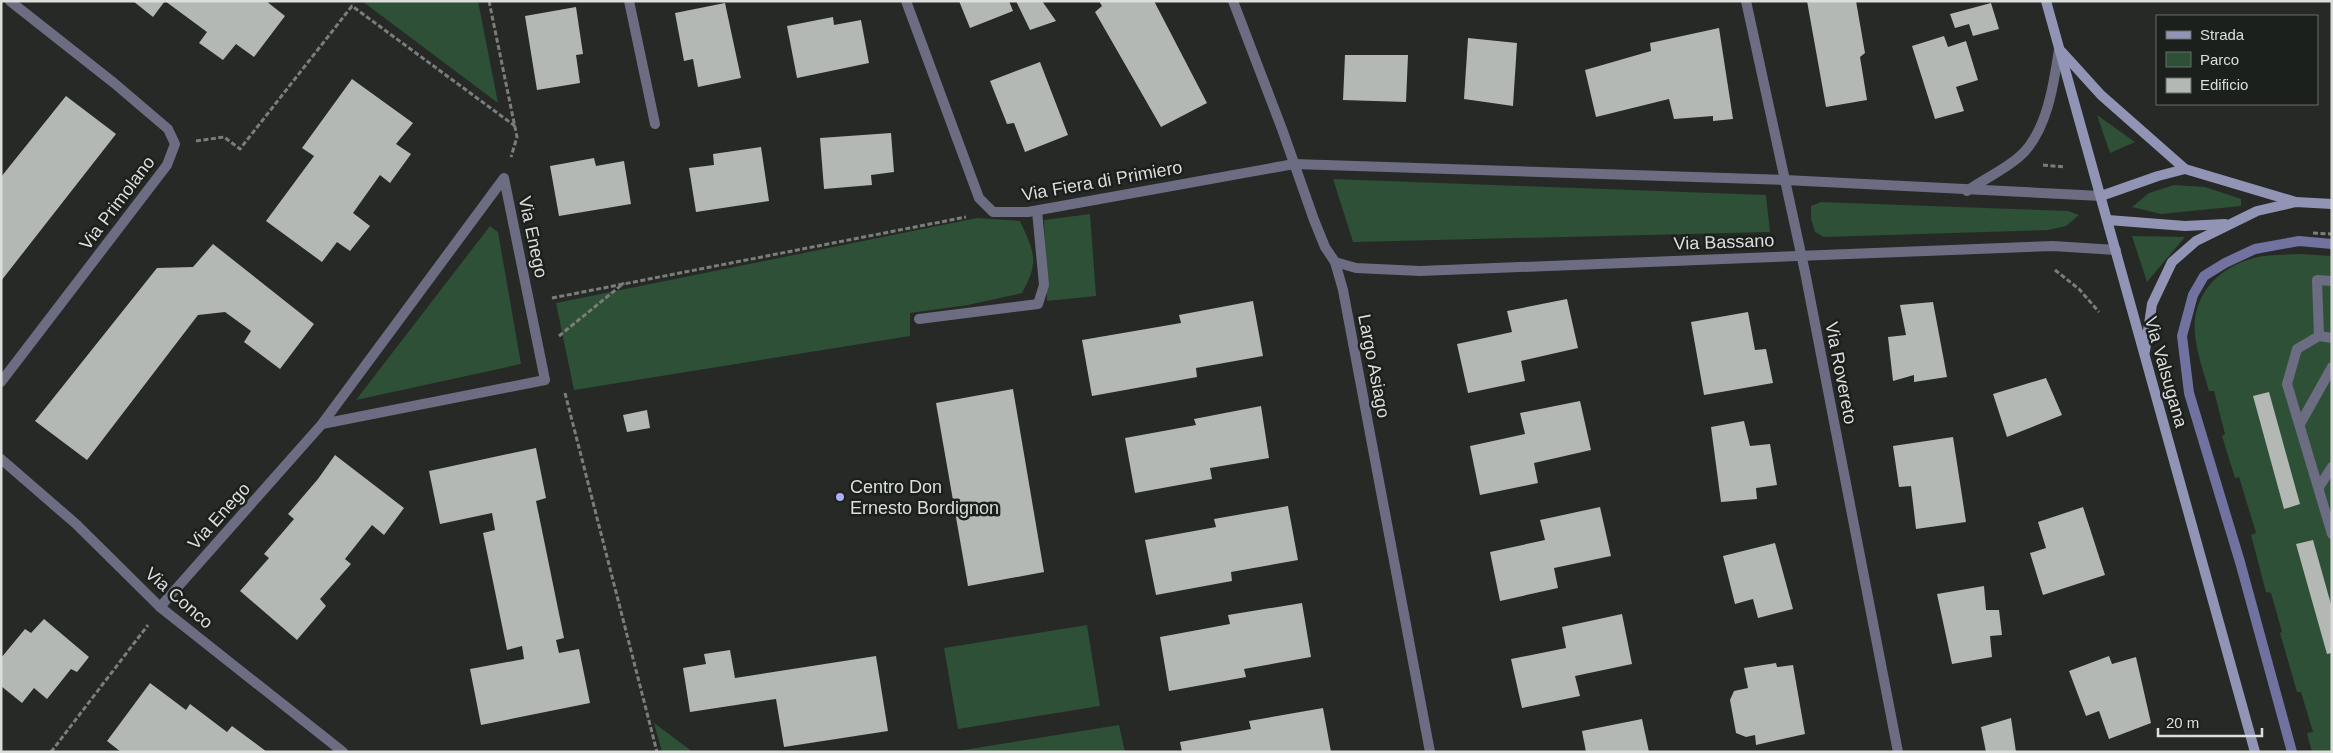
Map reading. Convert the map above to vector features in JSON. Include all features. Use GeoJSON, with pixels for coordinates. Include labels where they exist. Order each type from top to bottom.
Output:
{"type":"FeatureCollection","features":[{"type":"Feature","properties":{"kind":"main road","name":"Via Valsugana"},"geometry":{"type":"LineString","coordinates":[[2046,1],[2255,752]]}},
{"type":"Feature","properties":{"kind":"main road"},"geometry":{"type":"LineString","coordinates":[[2060,49],[2101,95],[2185,169],[2296,202],[2332,204]]}},
{"type":"Feature","properties":{"kind":"main road"},"geometry":{"type":"LineString","coordinates":[[2101,196],[2158,176],[2185,169]]}},
{"type":"Feature","properties":{"kind":"main road"},"geometry":{"type":"LineString","coordinates":[[2145,355],[2152,304],[2172,262],[2200,239],[2228,223],[2257,211],[2296,202]]}},
{"type":"Feature","properties":{"kind":"main road"},"geometry":{"type":"LineString","coordinates":[[2108,220],[2185,226],[2228,223]]}},
{"type":"Feature","properties":{"kind":"street","name":"Via Primolano"},"geometry":{"type":"LineString","coordinates":[[1,382],[168,165],[175,144],[168,129],[114,83],[10,1]]}},
{"type":"Feature","properties":{"kind":"street"},"geometry":{"type":"LineString","coordinates":[[629,1],[655,124]]}},
{"type":"Feature","properties":{"kind":"street"},"geometry":{"type":"LineString","coordinates":[[906,1],[979,198],[993,212]]}},
{"type":"Feature","properties":{"kind":"street","name":"Largo Asiago"},"geometry":{"type":"LineString","coordinates":[[1233,1],[1253,49],[1325,248],[1335,262],[1343,290],[1430,752]]}},
{"type":"Feature","properties":{"kind":"street","name":"Via Rovereto"},"geometry":{"type":"LineString","coordinates":[[1746,1],[1801,255],[1898,752]]}},
{"type":"Feature","properties":{"kind":"street"},"geometry":{"type":"LineString","coordinates":[[1967,191],[2020,156],[2036,133],[2051,100],[2060,49]]}},
{"type":"Feature","properties":{"kind":"street"},"geometry":{"type":"LineString","coordinates":[[1294,164],[1785,180],[1967,191],[2101,196]]}},
{"type":"Feature","properties":{"kind":"street","name":"Via Fiera di Primiero"},"geometry":{"type":"LineString","coordinates":[[993,212],[1037,211],[1294,164]]}},
{"type":"Feature","properties":{"kind":"street","name":"Via Enego"},"geometry":{"type":"LineString","coordinates":[[160,607],[322,424],[504,178],[545,380],[322,424]]}},
{"type":"Feature","properties":{"kind":"street"},"geometry":{"type":"LineString","coordinates":[[919,319],[1038,304],[1044,285],[1037,211]]}},
{"type":"Feature","properties":{"kind":"street","name":"Via Bassano"},"geometry":{"type":"LineString","coordinates":[[1335,262],[1356,268],[1420,271],[2053,246],[2116,250]]}},
{"type":"Feature","properties":{"kind":"street"},"geometry":{"type":"LineString","coordinates":[[2319,336],[2317,280],[2332,281]]}},
{"type":"Feature","properties":{"kind":"street"},"geometry":{"type":"LineString","coordinates":[[2332,338],[2319,336],[2297,349],[2287,384],[2332,534]]}},
{"type":"Feature","properties":{"kind":"street"},"geometry":{"type":"LineString","coordinates":[[2300,424],[2332,367]]}},
{"type":"Feature","properties":{"kind":"street","name":"Via Conco"},"geometry":{"type":"LineString","coordinates":[[1,459],[76,524],[160,607],[343,752]]}},
{"type":"Feature","properties":{"kind":"street"},"geometry":{"type":"LineString","coordinates":[[2319,487],[2332,466]]}},
{"type":"Feature","properties":{"kind":"path"},"geometry":{"type":"LineString","coordinates":[[489,1],[517,137]]}},
{"type":"Feature","properties":{"kind":"path"},"geometry":{"type":"LineString","coordinates":[[224,137],[240,149],[352,6],[515,126]]}},
{"type":"Feature","properties":{"kind":"path"},"geometry":{"type":"LineString","coordinates":[[2035,165],[2065,166]]}},
{"type":"Feature","properties":{"kind":"path"},"geometry":{"type":"LineString","coordinates":[[547,299],[624,282],[993,212]]}},
{"type":"Feature","properties":{"kind":"path"},"geometry":{"type":"LineString","coordinates":[[2313,232],[2332,234]]}},
{"type":"Feature","properties":{"kind":"path"},"geometry":{"type":"LineString","coordinates":[[2054,269],[2079,289],[2099,312]]}},
{"type":"Feature","properties":{"kind":"path"},"geometry":{"type":"LineString","coordinates":[[553,332],[555,340],[624,282]]}},
{"type":"Feature","properties":{"kind":"path"},"geometry":{"type":"LineString","coordinates":[[563,385],[657,752]]}},
{"type":"Feature","properties":{"kind":"path"},"geometry":{"type":"LineString","coordinates":[[51,752],[149,624]]}},
{"type":"Feature","properties":{"kind":"green space"},"geometry":{"type":"Polygon","coordinates":[[[362,1],[478,1],[498,103],[362,1]]]}},
{"type":"Feature","properties":{"kind":"green space"},"geometry":{"type":"Polygon","coordinates":[[[2097,115],[2135,142],[2110,153],[2097,115]]]}},
{"type":"Feature","properties":{"kind":"green space"},"geometry":{"type":"Polygon","coordinates":[[[1333,179],[1766,195],[1770,232],[1353,242],[1333,179]]]}},
{"type":"Feature","properties":{"kind":"green space"},"geometry":{"type":"Polygon","coordinates":[[[2174,185],[2205,187],[2241,199],[2241,206],[2161,214],[2132,207],[2149,193],[2174,185]]]}},
{"type":"Feature","properties":{"kind":"green space"},"geometry":{"type":"Polygon","coordinates":[[[1821,202],[2068,211],[2079,215],[2066,226],[2048,230],[1824,237],[1815,232],[1811,219],[1811,206],[1821,202]]]}},
{"type":"Feature","properties":{"kind":"green space"},"geometry":{"type":"Polygon","coordinates":[[[1090,214],[1096,296],[1047,301],[1044,220],[1090,214]]]}},
{"type":"Feature","properties":{"kind":"green space"},"geometry":{"type":"Polygon","coordinates":[[[977,218],[1020,221],[1032,249],[1033,257],[1031,273],[1022,293],[968,305],[910,313],[910,336],[574,390],[556,303],[977,218]]]}},
{"type":"Feature","properties":{"kind":"green space"},"geometry":{"type":"Polygon","coordinates":[[[490,226],[498,232],[521,364],[356,400],[490,226]]]}},
{"type":"Feature","properties":{"kind":"green space"},"geometry":{"type":"Polygon","coordinates":[[[2132,236],[2185,237],[2147,282],[2132,236]]]}},
{"type":"Feature","properties":{"kind":"green space"},"geometry":{"type":"Polygon","coordinates":[[[2271,255],[2332,256],[2332,752],[2312,752],[2307,733],[2313,732],[2301,692],[2297,692],[2271,593],[2266,592],[2251,535],[2256,533],[2239,477],[2235,478],[2222,436],[2225,434],[2214,391],[2209,391],[2195,335],[2197,308],[2202,296],[2218,276],[2254,258],[2271,255]]]}},
{"type":"Feature","properties":{"kind":"green space"},"geometry":{"type":"Polygon","coordinates":[[[1087,625],[1100,706],[958,729],[944,648],[1087,625]]]}},
{"type":"Feature","properties":{"kind":"green space"},"geometry":{"type":"Polygon","coordinates":[[[654,723],[693,752],[662,752],[654,723]]]}},
{"type":"Feature","properties":{"kind":"green space"},"geometry":{"type":"Polygon","coordinates":[[[1119,725],[1125,752],[951,752],[1119,725]]]}},
{"type":"Feature","properties":{"kind":"building"},"geometry":{"type":"Polygon","coordinates":[[[133,1],[165,1],[153,17],[133,1]]]}},
{"type":"Feature","properties":{"kind":"building"},"geometry":{"type":"Polygon","coordinates":[[[165,1],[266,1],[285,16],[254,57],[236,44],[223,60],[199,43],[207,32],[165,1]]]}},
{"type":"Feature","properties":{"kind":"building"},"geometry":{"type":"Polygon","coordinates":[[[959,1],[1009,1],[1013,11],[970,28],[959,1]]]}},
{"type":"Feature","properties":{"kind":"building"},"geometry":{"type":"Polygon","coordinates":[[[1016,1],[1042,1],[1056,21],[1030,30],[1016,1]]]}},
{"type":"Feature","properties":{"kind":"building"},"geometry":{"type":"Polygon","coordinates":[[[1099,1],[1154,1],[1207,103],[1161,127],[1095,12],[1102,6],[1099,1]]]}},
{"type":"Feature","properties":{"kind":"building"},"geometry":{"type":"Polygon","coordinates":[[[1807,1],[1856,1],[1865,53],[1860,57],[1867,100],[1826,107],[1807,1]]]}},
{"type":"Feature","properties":{"kind":"building"},"geometry":{"type":"Polygon","coordinates":[[[725,3],[741,78],[698,87],[693,59],[684,61],[675,13],[725,3]]]}},
{"type":"Feature","properties":{"kind":"building"},"geometry":{"type":"Polygon","coordinates":[[[1991,3],[1999,29],[1973,36],[1969,24],[1955,28],[1950,14],[1991,3]]]}},
{"type":"Feature","properties":{"kind":"building"},"geometry":{"type":"Polygon","coordinates":[[[576,7],[583,54],[576,55],[580,83],[537,90],[525,16],[576,7]]]}},
{"type":"Feature","properties":{"kind":"building"},"geometry":{"type":"Polygon","coordinates":[[[833,17],[834,25],[861,20],[869,63],[797,78],[787,26],[833,17]]]}},
{"type":"Feature","properties":{"kind":"building"},"geometry":{"type":"Polygon","coordinates":[[[1719,28],[1733,119],[1713,121],[1713,116],[1674,119],[1669,99],[1596,117],[1585,70],[1651,51],[1650,43],[1719,28]]]}},
{"type":"Feature","properties":{"kind":"building"},"geometry":{"type":"Polygon","coordinates":[[[1944,36],[1948,47],[1966,41],[1978,80],[1956,87],[1964,111],[1935,119],[1912,46],[1944,36]]]}},
{"type":"Feature","properties":{"kind":"building"},"geometry":{"type":"Polygon","coordinates":[[[1468,38],[1517,43],[1513,106],[1464,99],[1468,38]]]}},
{"type":"Feature","properties":{"kind":"building"},"geometry":{"type":"Polygon","coordinates":[[[1345,55],[1408,55],[1406,102],[1343,100],[1345,55]]]}},
{"type":"Feature","properties":{"kind":"building"},"geometry":{"type":"Polygon","coordinates":[[[1040,62],[1068,135],[1025,152],[1014,123],[1007,124],[990,81],[1040,62]]]}},
{"type":"Feature","properties":{"kind":"building"},"geometry":{"type":"Polygon","coordinates":[[[352,79],[413,123],[396,144],[411,154],[390,183],[380,175],[353,213],[370,226],[350,251],[337,242],[322,262],[266,221],[314,156],[302,148],[352,79]]]}},
{"type":"Feature","properties":{"kind":"building"},"geometry":{"type":"Polygon","coordinates":[[[66,96],[116,134],[1,281],[1,177],[66,96]]]}},
{"type":"Feature","properties":{"kind":"building"},"geometry":{"type":"Polygon","coordinates":[[[891,133],[894,172],[871,175],[872,185],[824,189],[820,138],[891,133]]]}},
{"type":"Feature","properties":{"kind":"building"},"geometry":{"type":"Polygon","coordinates":[[[761,147],[769,201],[696,212],[689,168],[714,165],[713,154],[761,147]]]}},
{"type":"Feature","properties":{"kind":"building"},"geometry":{"type":"Polygon","coordinates":[[[594,158],[596,166],[624,161],[631,204],[559,216],[550,166],[594,158]]]}},
{"type":"Feature","properties":{"kind":"building"},"geometry":{"type":"Polygon","coordinates":[[[213,244],[314,324],[280,369],[244,342],[251,331],[225,312],[198,315],[87,460],[35,421],[157,268],[193,267],[213,244]]]}},
{"type":"Feature","properties":{"kind":"building"},"geometry":{"type":"Polygon","coordinates":[[[1567,299],[1578,348],[1521,361],[1525,381],[1468,393],[1457,344],[1512,332],[1507,311],[1567,299]]]}},
{"type":"Feature","properties":{"kind":"building"},"geometry":{"type":"Polygon","coordinates":[[[1253,301],[1263,356],[1196,368],[1197,377],[1092,396],[1082,340],[1181,323],[1179,315],[1253,301]]]}},
{"type":"Feature","properties":{"kind":"building"},"geometry":{"type":"Polygon","coordinates":[[[1933,302],[1947,377],[1914,382],[1914,375],[1893,381],[1888,337],[1906,335],[1900,305],[1933,302]]]}},
{"type":"Feature","properties":{"kind":"building"},"geometry":{"type":"Polygon","coordinates":[[[1748,312],[1755,350],[1766,349],[1773,383],[1704,395],[1691,322],[1748,312]]]}},
{"type":"Feature","properties":{"kind":"building"},"geometry":{"type":"Polygon","coordinates":[[[2046,378],[2062,415],[2007,437],[1993,394],[2046,378]]]}},
{"type":"Feature","properties":{"kind":"building"},"geometry":{"type":"Polygon","coordinates":[[[1013,389],[1044,572],[968,586],[936,403],[1013,389]]]}},
{"type":"Feature","properties":{"kind":"building"},"geometry":{"type":"Polygon","coordinates":[[[2269,392],[2300,504],[2284,509],[2253,396],[2269,392]]]}},
{"type":"Feature","properties":{"kind":"building"},"geometry":{"type":"Polygon","coordinates":[[[1580,401],[1591,450],[1534,463],[1538,483],[1480,495],[1470,446],[1525,434],[1520,413],[1580,401]]]}},
{"type":"Feature","properties":{"kind":"building"},"geometry":{"type":"Polygon","coordinates":[[[1261,406],[1269,458],[1210,468],[1212,479],[1135,493],[1125,438],[1196,425],[1194,419],[1261,406]]]}},
{"type":"Feature","properties":{"kind":"building"},"geometry":{"type":"Polygon","coordinates":[[[647,410],[650,428],[627,432],[623,415],[647,410]]]}},
{"type":"Feature","properties":{"kind":"building"},"geometry":{"type":"Polygon","coordinates":[[[1744,421],[1750,446],[1770,444],[1777,485],[1756,488],[1757,499],[1721,502],[1711,427],[1744,421]]]}},
{"type":"Feature","properties":{"kind":"building"},"geometry":{"type":"Polygon","coordinates":[[[1953,437],[1966,522],[1916,529],[1911,486],[1899,487],[1893,446],[1953,437]]]}},
{"type":"Feature","properties":{"kind":"building"},"geometry":{"type":"Polygon","coordinates":[[[536,448],[546,498],[536,501],[564,638],[556,640],[559,653],[579,649],[590,703],[481,725],[470,669],[524,659],[522,646],[507,650],[483,533],[495,530],[492,513],[440,524],[429,471],[536,448]]]}},
{"type":"Feature","properties":{"kind":"building"},"geometry":{"type":"Polygon","coordinates":[[[335,455],[404,508],[384,535],[372,525],[345,559],[351,564],[320,599],[326,606],[297,640],[240,591],[269,558],[264,554],[294,519],[288,514],[318,479],[335,455]]]}},
{"type":"Feature","properties":{"kind":"building"},"geometry":{"type":"Polygon","coordinates":[[[1288,506],[1298,560],[1231,572],[1232,581],[1156,595],[1145,540],[1216,527],[1214,519],[1288,506]]]}},
{"type":"Feature","properties":{"kind":"building"},"geometry":{"type":"Polygon","coordinates":[[[1600,507],[1611,556],[1554,568],[1558,588],[1500,601],[1490,552],[1545,540],[1540,520],[1600,507]]]}},
{"type":"Feature","properties":{"kind":"building"},"geometry":{"type":"Polygon","coordinates":[[[2083,507],[2105,575],[2043,595],[2030,553],[2046,548],[2038,522],[2083,507]]]}},
{"type":"Feature","properties":{"kind":"building"},"geometry":{"type":"Polygon","coordinates":[[[2313,540],[2332,608],[2332,653],[2327,654],[2296,544],[2313,540]]]}},
{"type":"Feature","properties":{"kind":"building"},"geometry":{"type":"Polygon","coordinates":[[[1775,543],[1793,609],[1758,618],[1753,599],[1735,604],[1723,556],[1775,543]]]}},
{"type":"Feature","properties":{"kind":"building"},"geometry":{"type":"Polygon","coordinates":[[[1984,586],[1986,610],[1999,610],[2002,635],[1990,636],[1992,657],[1952,664],[1937,594],[1984,586]]]}},
{"type":"Feature","properties":{"kind":"building"},"geometry":{"type":"Polygon","coordinates":[[[1302,603],[1311,657],[1244,669],[1246,677],[1169,691],[1160,637],[1230,624],[1228,615],[1302,603]]]}},
{"type":"Feature","properties":{"kind":"building"},"geometry":{"type":"Polygon","coordinates":[[[1622,614],[1632,664],[1575,676],[1580,696],[1522,708],[1511,659],[1566,648],[1562,627],[1622,614]]]}},
{"type":"Feature","properties":{"kind":"building"},"geometry":{"type":"Polygon","coordinates":[[[44,619],[89,657],[77,672],[71,669],[47,699],[34,688],[22,703],[1,686],[1,658],[25,629],[31,633],[44,619]]]}},
{"type":"Feature","properties":{"kind":"building"},"geometry":{"type":"Polygon","coordinates":[[[730,650],[735,678],[876,656],[888,731],[784,747],[776,699],[690,712],[683,668],[706,664],[704,654],[730,650]]]}},
{"type":"Feature","properties":{"kind":"building"},"geometry":{"type":"Polygon","coordinates":[[[2109,656],[2112,664],[2136,657],[2151,723],[2109,739],[2099,711],[2086,716],[2069,671],[2109,656]]]}},
{"type":"Feature","properties":{"kind":"building"},"geometry":{"type":"Polygon","coordinates":[[[1776,663],[1777,667],[1793,665],[1805,734],[1756,745],[1755,735],[1746,737],[1736,733],[1730,700],[1734,691],[1748,688],[1744,668],[1776,663]]]}},
{"type":"Feature","properties":{"kind":"building"},"geometry":{"type":"Polygon","coordinates":[[[150,683],[186,710],[190,704],[227,732],[232,726],[267,752],[121,752],[107,741],[150,683]]]}},
{"type":"Feature","properties":{"kind":"building"},"geometry":{"type":"Polygon","coordinates":[[[1323,708],[1331,752],[1182,752],[1180,742],[1251,729],[1249,721],[1323,708]]]}},
{"type":"Feature","properties":{"kind":"building"},"geometry":{"type":"Polygon","coordinates":[[[2011,718],[2016,752],[1986,752],[1981,727],[2011,718]]]}},
{"type":"Feature","properties":{"kind":"building"},"geometry":{"type":"Polygon","coordinates":[[[1642,719],[1649,752],[1586,752],[1582,731],[1642,719]]]}},
{"type":"Feature","properties":{"kind":"waterway"},"geometry":{"type":"LineString","coordinates":[[2292,752],[2240,562],[2189,393],[2182,336],[2193,295],[2204,276],[2225,263],[2255,249],[2299,241],[2332,244]]}},
{"type":"Feature","properties":{"kind":"place","name":"Centro Don Ernesto Bordignon"},"geometry":{"type":"Point","coordinates":[840,497]}}]}
